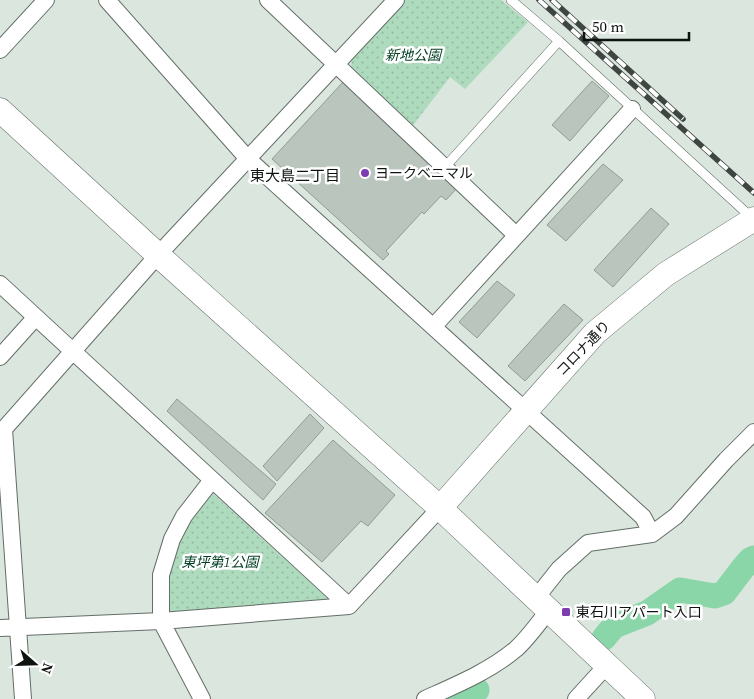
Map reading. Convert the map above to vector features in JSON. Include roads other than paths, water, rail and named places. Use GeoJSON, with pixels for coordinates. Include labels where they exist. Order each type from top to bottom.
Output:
{"type":"FeatureCollection","features":[{"type":"Feature","properties":{"kind":"street"},"geometry":{"type":"LineString","coordinates":[[0,50],[46,0]]}},
{"type":"Feature","properties":{"kind":"street"},"geometry":{"type":"LineString","coordinates":[[106,0],[248,159],[643,517],[652,534]]}},
{"type":"Feature","properties":{"kind":"street"},"geometry":{"type":"LineString","coordinates":[[268,0],[516,235]]}},
{"type":"Feature","properties":{"kind":"street"},"geometry":{"type":"LineString","coordinates":[[23,699],[2,429],[158,255],[396,0]]}},
{"type":"Feature","properties":{"kind":"street"},"geometry":{"type":"LineString","coordinates":[[434,326],[632,109]]}},
{"type":"Feature","properties":{"kind":"street"},"geometry":{"type":"LineString","coordinates":[[0,110],[158,255],[440,508],[643,699]]}},
{"type":"Feature","properties":{"kind":"street","name":"コロナ通り"},"geometry":{"type":"LineString","coordinates":[[440,508],[595,333],[666,274],[754,219]]}},
{"type":"Feature","properties":{"kind":"street"},"geometry":{"type":"LineString","coordinates":[[0,284],[349,606]]}},
{"type":"Feature","properties":{"kind":"street"},"geometry":{"type":"LineString","coordinates":[[0,357],[35,318]]}},
{"type":"Feature","properties":{"kind":"street"},"geometry":{"type":"LineString","coordinates":[[425,699],[497,663],[516,648],[532,632],[559,569],[588,544],[652,534],[676,516],[754,432]]}},
{"type":"Feature","properties":{"kind":"street"},"geometry":{"type":"LineString","coordinates":[[202,699],[161,621],[161,575],[172,539],[184,516],[212,480]]}},
{"type":"Feature","properties":{"kind":"street"},"geometry":{"type":"LineString","coordinates":[[0,628],[161,621],[349,606],[440,508]]}},
{"type":"Feature","properties":{"kind":"street"},"geometry":{"type":"LineString","coordinates":[[576,699],[607,665]]}},
{"type":"Feature","properties":{"kind":"lane"},"geometry":{"type":"LineString","coordinates":[[511,0],[559,41],[754,219]]}},
{"type":"Feature","properties":{"kind":"lane"},"geometry":{"type":"LineString","coordinates":[[445,167],[559,41]]}},
{"type":"Feature","properties":{"kind":"waterway"},"geometry":{"type":"LineString","coordinates":[[604,638],[614,626],[647,613],[680,590],[715,596],[724,593],[743,568],[754,558]]}},
{"type":"Feature","properties":{"kind":"waterway"},"geometry":{"type":"LineString","coordinates":[[458,699],[477,690]]}},
{"type":"Feature","properties":{"kind":"railway"},"geometry":{"type":"LineString","coordinates":[[539,0],[754,193]]}},
{"type":"Feature","properties":{"kind":"railway"},"geometry":{"type":"LineString","coordinates":[[552,0],[683,119]]}},
{"type":"Feature","properties":{"kind":"place","name":"ヨークベニマル"},"geometry":{"type":"Point","coordinates":[365,173]}},
{"type":"Feature","properties":{"kind":"place","name":"東石川アパート入口"},"geometry":{"type":"Point","coordinates":[566,612]}},
{"type":"Feature","properties":{"kind":"district","name":"東大島二丁目"},"geometry":{"type":"Point","coordinates":[295,176]}},
{"type":"Feature","properties":{"kind":"park label","name":"新地公園"},"geometry":{"type":"Point","coordinates":[413,55]}},
{"type":"Feature","properties":{"kind":"park label","name":"東坪第1公園"},"geometry":{"type":"Point","coordinates":[220,562]}}]}
